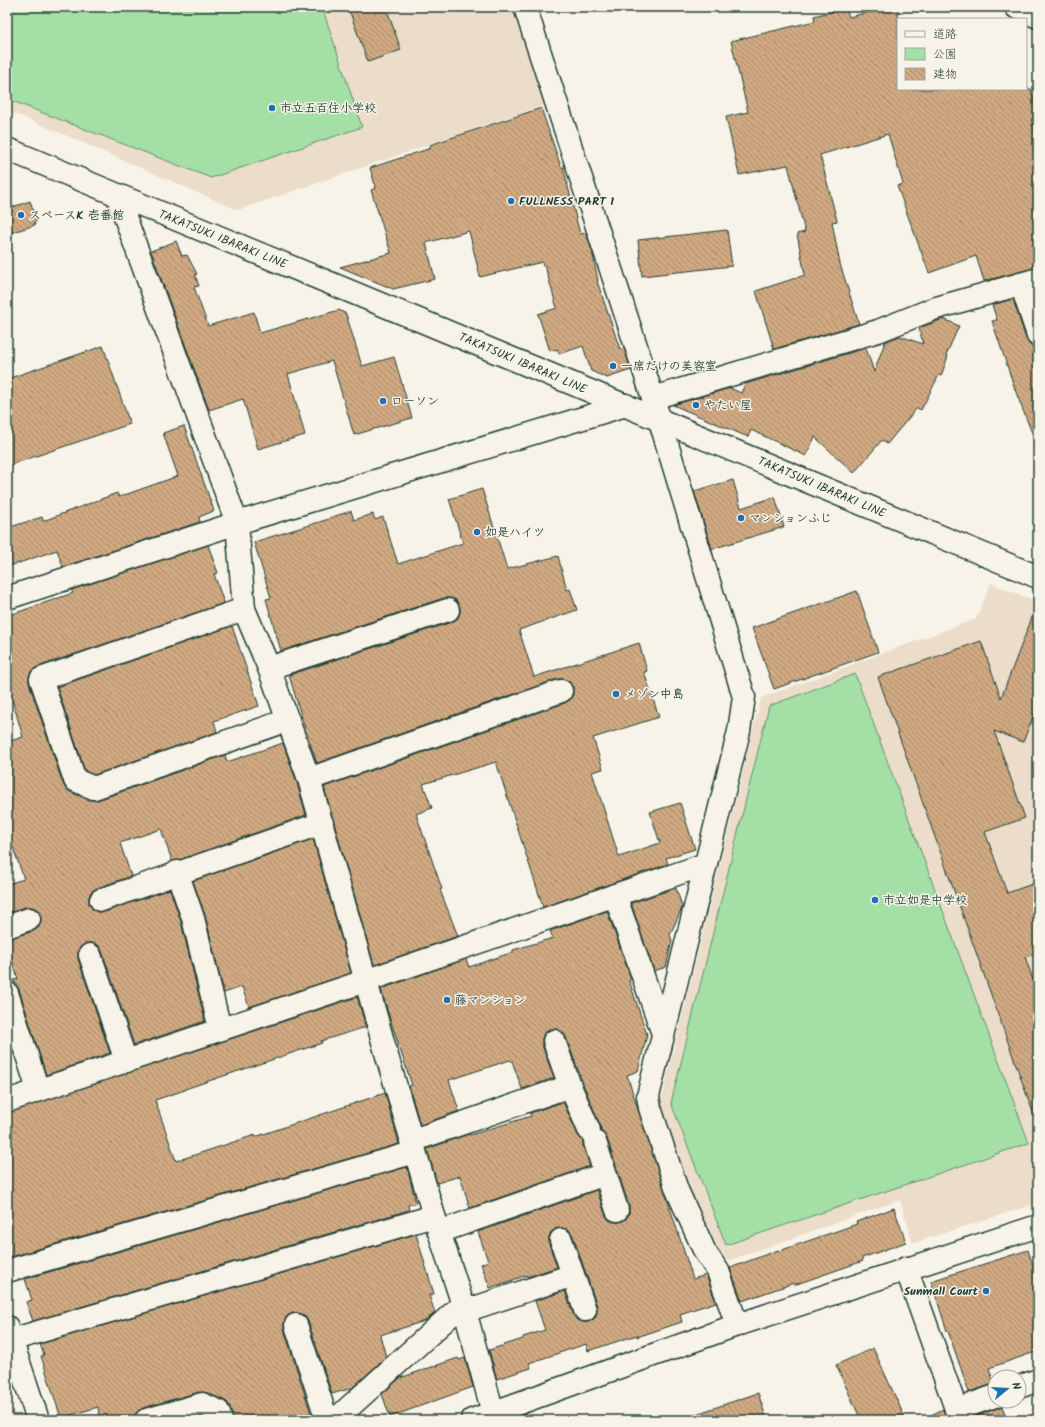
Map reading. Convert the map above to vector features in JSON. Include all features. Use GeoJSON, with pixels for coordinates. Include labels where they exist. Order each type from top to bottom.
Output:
{"type":"FeatureCollection","features":[{"type":"Feature","properties":{"kind":"street"},"geometry":{"type":"LineString","coordinates":[[525,7],[653,398],[744,698],[739,731],[648,1096],[650,1108],[677,1190],[705,1252],[718,1271],[737,1325]]}},
{"type":"Feature","properties":{"kind":"street"},"geometry":{"type":"LineString","coordinates":[[1016,7],[1038,17]]}},
{"type":"Feature","properties":{"kind":"street","name":"TAKATSUKI IBARAKI LINE"},"geometry":{"type":"LineString","coordinates":[[7,149],[1038,577]]}},
{"type":"Feature","properties":{"kind":"street"},"geometry":{"type":"LineString","coordinates":[[117,195],[238,523],[244,609],[269,668],[309,779],[365,981],[413,1146],[464,1308],[494,1416]]}},
{"type":"Feature","properties":{"kind":"street"},"geometry":{"type":"LineString","coordinates":[[653,398],[878,331],[933,309],[1030,281],[1038,335]]}},
{"type":"Feature","properties":{"kind":"street"},"geometry":{"type":"LineString","coordinates":[[7,598],[238,523],[626,405]]}},
{"type":"Feature","properties":{"kind":"street"},"geometry":{"type":"LineString","coordinates":[[244,609],[41,678],[75,780],[94,788],[288,720]]}},
{"type":"Feature","properties":{"kind":"street"},"geometry":{"type":"LineString","coordinates":[[269,668],[448,610]]}},
{"type":"Feature","properties":{"kind":"street"},"geometry":{"type":"LineString","coordinates":[[309,779],[561,691]]}},
{"type":"Feature","properties":{"kind":"street"},"geometry":{"type":"LineString","coordinates":[[101,900],[177,872],[322,823]]}},
{"type":"Feature","properties":{"kind":"street"},"geometry":{"type":"LineString","coordinates":[[7,1101],[365,981],[706,864]]}},
{"type":"Feature","properties":{"kind":"street"},"geometry":{"type":"LineString","coordinates":[[177,872],[193,918],[220,1029]]}},
{"type":"Feature","properties":{"kind":"street"},"geometry":{"type":"LineString","coordinates":[[615,895],[663,1034]]}},
{"type":"Feature","properties":{"kind":"street"},"geometry":{"type":"LineString","coordinates":[[7,927],[29,919]]}},
{"type":"Feature","properties":{"kind":"street"},"geometry":{"type":"LineString","coordinates":[[90,956],[126,1061]]}},
{"type":"Feature","properties":{"kind":"street"},"geometry":{"type":"LineString","coordinates":[[7,993],[38,1090]]}},
{"type":"Feature","properties":{"kind":"street"},"geometry":{"type":"LineString","coordinates":[[554,1041],[570,1086],[592,1136],[617,1210]]}},
{"type":"Feature","properties":{"kind":"street"},"geometry":{"type":"LineString","coordinates":[[7,1271],[413,1146],[570,1086]]}},
{"type":"Feature","properties":{"kind":"street"},"geometry":{"type":"LineString","coordinates":[[38,1420],[9,1333],[437,1224],[605,1174]]}},
{"type":"Feature","properties":{"kind":"street"},"geometry":{"type":"LineString","coordinates":[[472,1420],[494,1416],[737,1325],[906,1268],[1038,1226]]}},
{"type":"Feature","properties":{"kind":"street"},"geometry":{"type":"LineString","coordinates":[[561,1240],[585,1310]]}},
{"type":"Feature","properties":{"kind":"street"},"geometry":{"type":"LineString","coordinates":[[906,1268],[958,1415],[987,1400]]}},
{"type":"Feature","properties":{"kind":"street"},"geometry":{"type":"LineString","coordinates":[[335,1420],[464,1308],[573,1275]]}},
{"type":"Feature","properties":{"kind":"street"},"geometry":{"type":"LineString","coordinates":[[296,1325],[327,1420]]}},
{"type":"Feature","properties":{"kind":"street"},"geometry":{"type":"LineString","coordinates":[[1027,1384],[1038,1380]]}},
{"type":"Feature","properties":{"kind":"street"},"geometry":{"type":"LineString","coordinates":[[146,1420],[202,1404],[218,1411],[221,1420]]}},
{"type":"Feature","properties":{"kind":"shaded area","name":"市立五百住小学校"},"geometry":{"type":"Polygon","coordinates":[[[7,7],[512,7],[545,105],[238,210],[7,110],[7,7]]]}},
{"type":"Feature","properties":{"kind":"shaded area","name":"市立如是中学校"},"geometry":{"type":"Polygon","coordinates":[[[991,583],[1038,602],[1038,1203],[913,1243],[900,1200],[728,1261],[717,1246],[688,1186],[661,1102],[761,698],[976,619],[991,583]]]}},
{"type":"Feature","properties":{"kind":"green space"},"geometry":{"type":"Polygon","coordinates":[[[7,7],[322,7],[362,127],[211,178],[7,99],[7,7]]]}},
{"type":"Feature","properties":{"kind":"green space","name":"市立如是中学校"},"geometry":{"type":"Polygon","coordinates":[[[855,674],[1029,1143],[726,1245],[671,1103],[769,706],[855,674]]]}},
{"type":"Feature","properties":{"kind":"water"},"geometry":{"type":"Polygon","coordinates":[[[1038,704],[1038,727],[1030,723],[1038,704]]]}},
{"type":"Feature","properties":{"kind":"building"},"geometry":{"type":"Polygon","coordinates":[[[348,7],[386,7],[401,50],[368,62],[348,7]]]}},
{"type":"Feature","properties":{"kind":"building"},"geometry":{"type":"Polygon","coordinates":[[[889,7],[898,7],[897,90],[1031,89],[1038,117],[1031,119],[1038,145],[1038,267],[984,281],[976,256],[929,273],[897,186],[903,184],[888,134],[820,155],[837,221],[832,222],[840,264],[859,324],[774,349],[756,291],[805,275],[797,234],[805,232],[788,165],[739,175],[726,117],[748,112],[731,41],[815,21],[814,16],[846,8],[849,17],[889,7]]]}},
{"type":"Feature","properties":{"kind":"building"},"geometry":{"type":"Polygon","coordinates":[[[541,108],[561,167],[563,167],[580,234],[586,233],[592,250],[597,281],[620,349],[624,348],[631,370],[607,378],[591,371],[583,346],[559,354],[557,349],[550,351],[538,314],[557,308],[545,266],[543,266],[542,262],[480,277],[469,231],[426,243],[435,279],[393,289],[340,267],[391,253],[371,190],[376,188],[370,168],[431,148],[430,145],[541,108]]]}},
{"type":"Feature","properties":{"kind":"building","name":"スペースK 壱番館"},"geometry":{"type":"Polygon","coordinates":[[[30,201],[37,221],[34,222],[35,225],[7,234],[7,209],[30,201]]]}},
{"type":"Feature","properties":{"kind":"building"},"geometry":{"type":"Polygon","coordinates":[[[727,230],[732,266],[642,276],[638,240],[727,230]]]}},
{"type":"Feature","properties":{"kind":"building"},"geometry":{"type":"Polygon","coordinates":[[[176,241],[182,256],[187,255],[197,274],[195,275],[199,286],[194,287],[208,326],[254,312],[260,333],[339,310],[346,314],[362,366],[394,357],[412,418],[354,435],[332,361],[288,374],[305,435],[258,449],[243,399],[209,410],[151,251],[176,241]]]}},
{"type":"Feature","properties":{"kind":"building"},"geometry":{"type":"Polygon","coordinates":[[[1013,299],[1026,339],[1030,345],[1038,347],[1038,442],[1036,443],[1017,395],[992,321],[997,320],[992,305],[1013,299]]]}},
{"type":"Feature","properties":{"kind":"building"},"geometry":{"type":"Polygon","coordinates":[[[944,319],[959,326],[946,355],[948,356],[941,376],[939,375],[921,410],[917,408],[887,444],[882,440],[854,473],[815,437],[806,456],[751,430],[748,437],[673,405],[730,388],[741,393],[745,384],[866,348],[874,372],[885,342],[900,336],[923,344],[919,328],[944,319]]]}},
{"type":"Feature","properties":{"kind":"building"},"geometry":{"type":"Polygon","coordinates":[[[103,346],[130,424],[7,466],[7,379],[103,346]]]}},
{"type":"Feature","properties":{"kind":"building"},"geometry":{"type":"Polygon","coordinates":[[[184,426],[214,511],[199,517],[200,522],[63,567],[57,550],[7,567],[7,528],[42,517],[43,521],[117,493],[119,497],[178,476],[163,433],[184,426]]]}},
{"type":"Feature","properties":{"kind":"building","name":"マンションふじ"},"geometry":{"type":"Polygon","coordinates":[[[733,480],[741,508],[775,497],[784,527],[712,549],[694,491],[733,480]]]}},
{"type":"Feature","properties":{"kind":"building"},"geometry":{"type":"Polygon","coordinates":[[[482,489],[507,569],[558,556],[567,590],[570,589],[577,610],[519,630],[534,677],[639,643],[647,671],[644,672],[659,717],[593,738],[603,769],[592,772],[619,857],[660,843],[650,812],[680,803],[695,849],[666,858],[668,864],[543,907],[496,762],[423,784],[432,808],[416,814],[442,889],[440,890],[458,936],[374,965],[324,787],[565,703],[571,699],[573,687],[569,681],[557,679],[317,763],[289,675],[452,622],[458,618],[460,607],[456,600],[444,598],[281,651],[266,599],[271,598],[254,542],[351,511],[354,520],[373,514],[375,520],[383,517],[398,564],[463,543],[449,499],[482,489]]]}},
{"type":"Feature","properties":{"kind":"building"},"geometry":{"type":"Polygon","coordinates":[[[208,545],[218,573],[214,574],[224,603],[37,667],[31,671],[29,683],[63,784],[70,792],[89,800],[98,800],[225,755],[227,762],[283,743],[306,815],[179,860],[172,861],[161,829],[120,843],[131,876],[97,888],[91,892],[89,904],[93,910],[105,912],[170,889],[181,922],[205,1021],[134,1045],[102,951],[98,945],[86,943],[80,947],[78,959],[110,1053],[46,1075],[19,989],[13,980],[18,979],[7,945],[7,939],[34,931],[39,927],[41,914],[37,909],[25,907],[7,914],[7,884],[24,879],[7,830],[7,742],[23,737],[7,682],[7,616],[73,593],[71,590],[208,545]]]}},
{"type":"Feature","properties":{"kind":"building"},"geometry":{"type":"Polygon","coordinates":[[[857,591],[878,652],[774,689],[752,628],[857,591]]]}},
{"type":"Feature","properties":{"kind":"building"},"geometry":{"type":"Polygon","coordinates":[[[1036,607],[1038,608],[1038,704],[1023,742],[994,731],[1025,818],[985,832],[1007,893],[1038,882],[1038,953],[1025,957],[1038,994],[1038,1117],[1035,1118],[878,677],[981,641],[1001,698],[1036,607]]]}},
{"type":"Feature","properties":{"kind":"building"},"geometry":{"type":"Polygon","coordinates":[[[232,626],[259,706],[214,721],[217,732],[94,775],[85,771],[57,687],[232,626]]]}},
{"type":"Feature","properties":{"kind":"building"},"geometry":{"type":"Polygon","coordinates":[[[313,839],[351,973],[249,1007],[242,987],[224,993],[205,915],[193,881],[313,839]]]}},
{"type":"Feature","properties":{"kind":"building"},"geometry":{"type":"Polygon","coordinates":[[[676,888],[682,906],[670,935],[672,941],[666,967],[654,971],[631,903],[676,888]]]}},
{"type":"Feature","properties":{"kind":"building"},"geometry":{"type":"Polygon","coordinates":[[[607,911],[631,979],[629,980],[647,1035],[638,1071],[627,1075],[693,1279],[706,1275],[716,1302],[680,1314],[682,1322],[588,1351],[586,1344],[529,1363],[531,1368],[497,1379],[489,1350],[545,1330],[535,1301],[565,1291],[573,1314],[577,1320],[583,1322],[589,1322],[595,1318],[597,1306],[573,1236],[569,1230],[557,1228],[551,1232],[549,1237],[549,1244],[557,1267],[527,1277],[527,1275],[490,1288],[481,1264],[488,1261],[478,1232],[597,1190],[605,1214],[609,1220],[620,1222],[626,1219],[629,1213],[629,1206],[607,1138],[601,1132],[600,1125],[566,1037],[562,1032],[557,1029],[549,1029],[544,1033],[542,1039],[542,1045],[554,1078],[522,1089],[512,1061],[510,1060],[449,1080],[459,1111],[420,1125],[409,1086],[412,1085],[381,989],[466,959],[469,967],[513,952],[513,950],[553,938],[550,931],[607,911]]]}},
{"type":"Feature","properties":{"kind":"building"},"geometry":{"type":"Polygon","coordinates":[[[357,997],[366,1027],[321,1041],[322,1043],[155,1100],[176,1161],[255,1135],[255,1137],[385,1093],[399,1144],[7,1258],[7,1113],[357,997]]]}},
{"type":"Feature","properties":{"kind":"building"},"geometry":{"type":"Polygon","coordinates":[[[563,1102],[578,1135],[583,1141],[583,1146],[590,1166],[470,1208],[460,1176],[437,1183],[427,1149],[469,1134],[470,1135],[531,1116],[530,1113],[563,1102]]]}},
{"type":"Feature","properties":{"kind":"building"},"geometry":{"type":"Polygon","coordinates":[[[407,1167],[416,1203],[408,1205],[409,1210],[33,1321],[26,1302],[32,1300],[25,1279],[407,1167]]]}},
{"type":"Feature","properties":{"kind":"building"},"geometry":{"type":"Polygon","coordinates":[[[894,1208],[906,1242],[862,1258],[863,1261],[742,1301],[730,1268],[778,1250],[779,1251],[857,1224],[856,1222],[894,1208]]]}},
{"type":"Feature","properties":{"kind":"building"},"geometry":{"type":"Polygon","coordinates":[[[416,1234],[434,1294],[429,1295],[435,1313],[425,1321],[380,1335],[386,1357],[352,1388],[332,1394],[308,1321],[304,1315],[298,1313],[292,1313],[286,1317],[284,1329],[313,1420],[233,1420],[230,1407],[227,1402],[207,1393],[199,1392],[143,1408],[137,1412],[134,1420],[100,1420],[98,1407],[61,1418],[41,1356],[44,1355],[40,1344],[416,1234]]]}},
{"type":"Feature","properties":{"kind":"building"},"geometry":{"type":"Polygon","coordinates":[[[1028,1250],[1038,1281],[1038,1351],[987,1369],[987,1386],[969,1392],[931,1281],[1028,1250]]]}},
{"type":"Feature","properties":{"kind":"building"},"geometry":{"type":"Polygon","coordinates":[[[873,1348],[906,1420],[861,1420],[836,1365],[873,1348]]]}},
{"type":"Feature","properties":{"kind":"building"},"geometry":{"type":"Polygon","coordinates":[[[458,1358],[459,1360],[465,1358],[473,1387],[390,1417],[382,1394],[400,1378],[458,1358]]]}},
{"type":"Feature","properties":{"kind":"building"},"geometry":{"type":"Polygon","coordinates":[[[758,1393],[767,1420],[690,1420],[690,1416],[758,1393]]]}},
{"type":"Feature","properties":{"kind":"building"},"geometry":{"type":"Polygon","coordinates":[[[943,1409],[947,1420],[921,1420],[943,1409]]]}},
{"type":"Feature","properties":{"kind":"building"},"geometry":{"type":"Polygon","coordinates":[[[994,1409],[1003,1409],[1007,1420],[972,1420],[972,1418],[994,1409]]]}},
{"type":"Feature","properties":{"kind":"place","name":"市立五百住小学校"},"geometry":{"type":"Point","coordinates":[272,108]}},
{"type":"Feature","properties":{"kind":"place","name":"FULLNESS PART 1"},"geometry":{"type":"Point","coordinates":[511,201]}},
{"type":"Feature","properties":{"kind":"place","name":"スペースK 壱番館"},"geometry":{"type":"Point","coordinates":[21,215]}},
{"type":"Feature","properties":{"kind":"place","name":"一席だけの美容室"},"geometry":{"type":"Point","coordinates":[613,366]}},
{"type":"Feature","properties":{"kind":"place","name":"ローソン"},"geometry":{"type":"Point","coordinates":[383,401]}},
{"type":"Feature","properties":{"kind":"place","name":"やたい屋"},"geometry":{"type":"Point","coordinates":[696,405]}},
{"type":"Feature","properties":{"kind":"place","name":"マンションふじ"},"geometry":{"type":"Point","coordinates":[741,518]}},
{"type":"Feature","properties":{"kind":"place","name":"如是ハイツ"},"geometry":{"type":"Point","coordinates":[477,532]}},
{"type":"Feature","properties":{"kind":"place","name":"メゾン中島"},"geometry":{"type":"Point","coordinates":[616,694]}},
{"type":"Feature","properties":{"kind":"place","name":"市立如是中学校"},"geometry":{"type":"Point","coordinates":[875,900]}},
{"type":"Feature","properties":{"kind":"place","name":"藤マンション"},"geometry":{"type":"Point","coordinates":[447,1000]}},
{"type":"Feature","properties":{"kind":"place","name":"Sunmall Court"},"geometry":{"type":"Point","coordinates":[986,1291]}}]}
